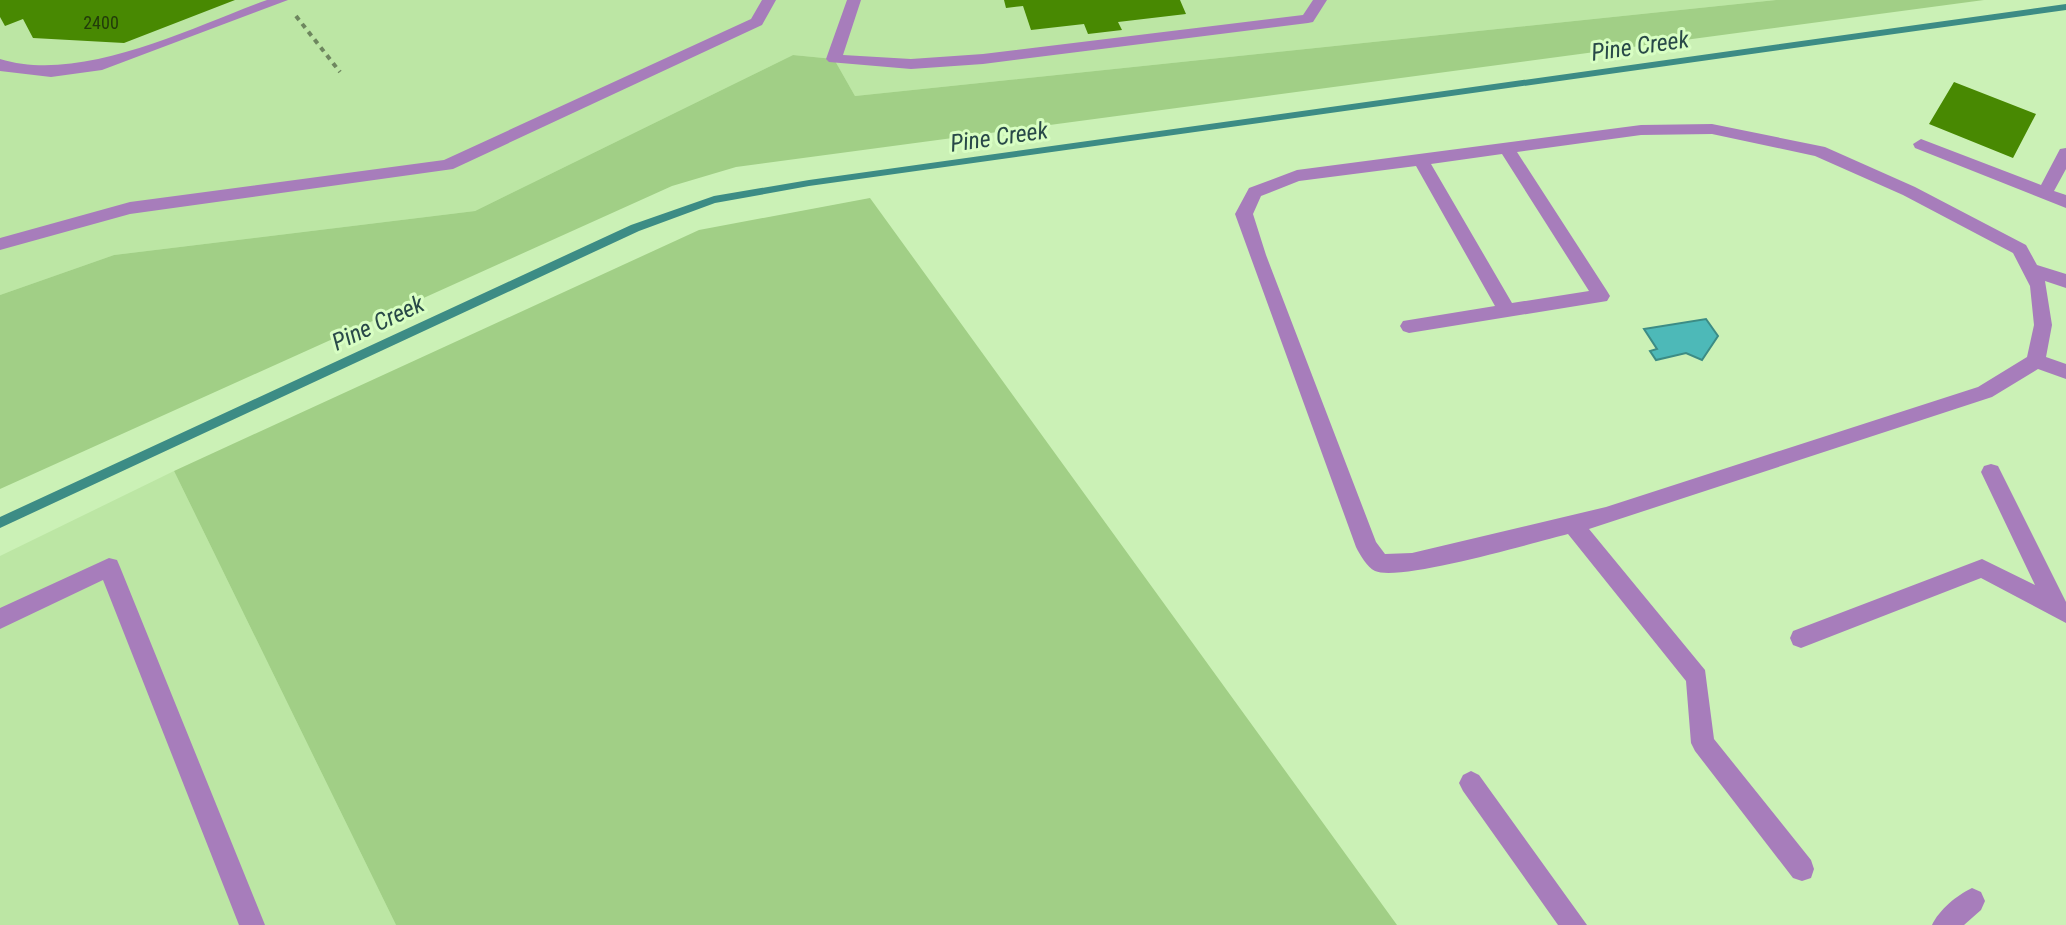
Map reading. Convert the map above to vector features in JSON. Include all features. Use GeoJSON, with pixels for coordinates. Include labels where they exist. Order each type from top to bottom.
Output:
{"type":"FeatureCollection","features":[{"type":"Feature","properties":{"kind":"street"},"geometry":{"type":"LineString","coordinates":[[0,244],[130,208],[447,165],[757,22],[769,0]]}},
{"type":"Feature","properties":{"kind":"street"},"geometry":{"type":"LineString","coordinates":[[854,0],[834,59],[911,64],[999,57],[1308,19],[1320,0]]}},
{"type":"Feature","properties":{"kind":"street"},"geometry":{"type":"LineString","coordinates":[[0,64],[51,72],[102,65],[285,4]]}},
{"type":"Feature","properties":{"kind":"street"},"geometry":{"type":"LineString","coordinates":[[1712,129],[1812,150],[1909,191],[2020,249],[2039,286],[2043,325],[2036,361],[1985,392],[1573,524],[1412,562],[1380,563],[1367,547],[1244,214],[1255,192],[1297,176],[1421,160],[1641,130],[1712,129]]}},
{"type":"Feature","properties":{"kind":"street"},"geometry":{"type":"LineString","coordinates":[[1921,144],[2066,202]]}},
{"type":"Feature","properties":{"kind":"street"},"geometry":{"type":"LineString","coordinates":[[1409,326],[1601,296],[1507,149]]}},
{"type":"Feature","properties":{"kind":"street"},"geometry":{"type":"LineString","coordinates":[[2045,193],[2066,153]]}},
{"type":"Feature","properties":{"kind":"street"},"geometry":{"type":"LineString","coordinates":[[1421,160],[1507,311]]}},
{"type":"Feature","properties":{"kind":"street"},"geometry":{"type":"LineString","coordinates":[[2031,270],[2066,281]]}},
{"type":"Feature","properties":{"kind":"street"},"geometry":{"type":"LineString","coordinates":[[2036,361],[2066,372]]}},
{"type":"Feature","properties":{"kind":"street"},"geometry":{"type":"LineString","coordinates":[[1991,472],[2061,610]]}},
{"type":"Feature","properties":{"kind":"street"},"geometry":{"type":"LineString","coordinates":[[1573,524],[1697,677],[1703,743],[1802,869]]}},
{"type":"Feature","properties":{"kind":"street"},"geometry":{"type":"LineString","coordinates":[[0,619],[109,567],[252,925]]}},
{"type":"Feature","properties":{"kind":"street"},"geometry":{"type":"LineString","coordinates":[[1801,638],[1982,568],[2061,610]]}},
{"type":"Feature","properties":{"kind":"street"},"geometry":{"type":"LineString","coordinates":[[1471,783],[1574,925]]}},
{"type":"Feature","properties":{"kind":"street"},"geometry":{"type":"LineString","coordinates":[[1945,925],[1972,901]]}},
{"type":"Feature","properties":{"kind":"path"},"geometry":{"type":"LineString","coordinates":[[285,4],[340,72]]}},
{"type":"Feature","properties":{"kind":"shaded area"},"geometry":{"type":"Polygon","coordinates":[[[0,0],[1776,0],[855,96],[834,59],[793,55],[475,211],[114,255],[0,295],[0,0]]]}},
{"type":"Feature","properties":{"kind":"shaded area"},"geometry":{"type":"Polygon","coordinates":[[[1776,0],[1984,0],[736,167],[672,186],[0,489],[0,295],[114,255],[475,211],[793,55],[834,59],[855,96],[1776,0]]]}},
{"type":"Feature","properties":{"kind":"shaded area"},"geometry":{"type":"Polygon","coordinates":[[[870,198],[1397,925],[396,925],[174,471],[699,230],[870,198]]]}},
{"type":"Feature","properties":{"kind":"shaded area"},"geometry":{"type":"Polygon","coordinates":[[[174,471],[396,925],[0,925],[0,556],[174,471]]]}},
{"type":"Feature","properties":{"kind":"water"},"geometry":{"type":"Polygon","coordinates":[[[1706,319],[1718,336],[1702,360],[1686,353],[1656,360],[1650,351],[1657,349],[1644,329],[1706,319]]]}},
{"type":"Feature","properties":{"kind":"building"},"geometry":{"type":"Polygon","coordinates":[[[0,0],[235,0],[124,43],[33,38],[23,19],[5,26],[0,17],[0,0]]]}},
{"type":"Feature","properties":{"kind":"building"},"geometry":{"type":"Polygon","coordinates":[[[1004,0],[1180,0],[1186,14],[1118,22],[1122,30],[1088,34],[1084,24],[1031,30],[1023,6],[1006,8],[1004,0]]]}},
{"type":"Feature","properties":{"kind":"building"},"geometry":{"type":"Polygon","coordinates":[[[1954,82],[2036,114],[2013,158],[1929,124],[1954,82]]]}},
{"type":"Feature","properties":{"kind":"waterway","name":"Pine Creek"},"geometry":{"type":"LineString","coordinates":[[0,523],[635,228],[714,200],[809,183],[2066,7]]}}]}
